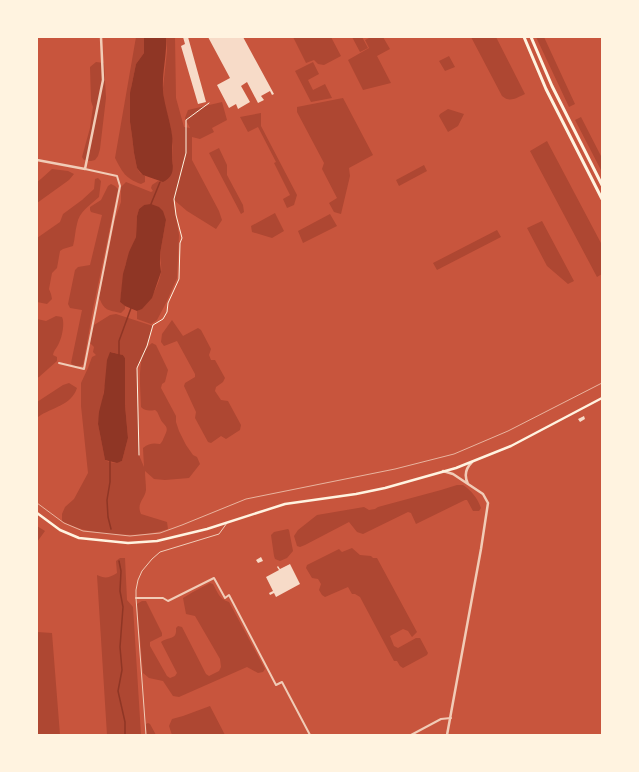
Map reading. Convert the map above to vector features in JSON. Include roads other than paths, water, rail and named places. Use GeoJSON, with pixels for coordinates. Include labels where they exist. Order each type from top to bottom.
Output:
{"type":"FeatureCollection","features":[{"type":"Feature","properties":{"kind":"main road"},"geometry":{"type":"LineString","coordinates":[[524,37],[546,89],[602,199]]}},
{"type":"Feature","properties":{"kind":"main road"},"geometry":{"type":"LineString","coordinates":[[531,37],[552,86],[602,185]]}},
{"type":"Feature","properties":{"kind":"main road"},"geometry":{"type":"LineString","coordinates":[[546,89],[552,86]]}},
{"type":"Feature","properties":{"kind":"main road"},"geometry":{"type":"LineString","coordinates":[[574,143],[579,140]]}},
{"type":"Feature","properties":{"kind":"main road"},"geometry":{"type":"LineString","coordinates":[[37,513],[60,530],[84,539],[128,543],[157,541],[227,523],[285,504],[363,493],[472,462],[511,446],[602,398]]}},
{"type":"Feature","properties":{"kind":"street"},"geometry":{"type":"LineString","coordinates":[[85,169],[103,80],[101,37]]}},
{"type":"Feature","properties":{"kind":"street"},"geometry":{"type":"LineString","coordinates":[[37,160],[117,176],[120,186],[84,369],[59,363]]}},
{"type":"Feature","properties":{"kind":"street"},"geometry":{"type":"LineString","coordinates":[[469,484],[466,478],[466,472],[472,462]]}},
{"type":"Feature","properties":{"kind":"street"},"geometry":{"type":"LineString","coordinates":[[443,471],[454,474],[469,484],[483,494],[488,503],[448,735]]}},
{"type":"Feature","properties":{"kind":"street"},"geometry":{"type":"LineString","coordinates":[[136,598],[163,598],[168,601],[214,578],[225,598],[229,595],[276,685],[282,682],[310,735]]}},
{"type":"Feature","properties":{"kind":"street"},"geometry":{"type":"LineString","coordinates":[[411,735],[441,720],[450,718]]}},
{"type":"Feature","properties":{"kind":"lane"},"geometry":{"type":"LineString","coordinates":[[146,735],[136,598],[138,580],[142,571],[160,552],[219,534],[227,523]]}},
{"type":"Feature","properties":{"kind":"waterway"},"geometry":{"type":"LineString","coordinates":[[151,204],[160,182]]}},
{"type":"Feature","properties":{"kind":"waterway"},"geometry":{"type":"LineString","coordinates":[[119,356],[119,341],[131,308]]}},
{"type":"Feature","properties":{"kind":"waterway"},"geometry":{"type":"LineString","coordinates":[[110,461],[110,482],[107,500],[108,517],[111,529]]}},
{"type":"Feature","properties":{"kind":"waterway"},"geometry":{"type":"LineString","coordinates":[[119,561],[121,571],[120,591],[123,607],[120,647],[122,670],[118,691],[125,722],[125,735]]}},
{"type":"Feature","properties":{"kind":"tram line"},"geometry":{"type":"LineString","coordinates":[[37,503],[64,523],[83,531],[130,536],[160,533],[246,499],[395,469],[454,454],[508,431],[602,383]]}}]}
